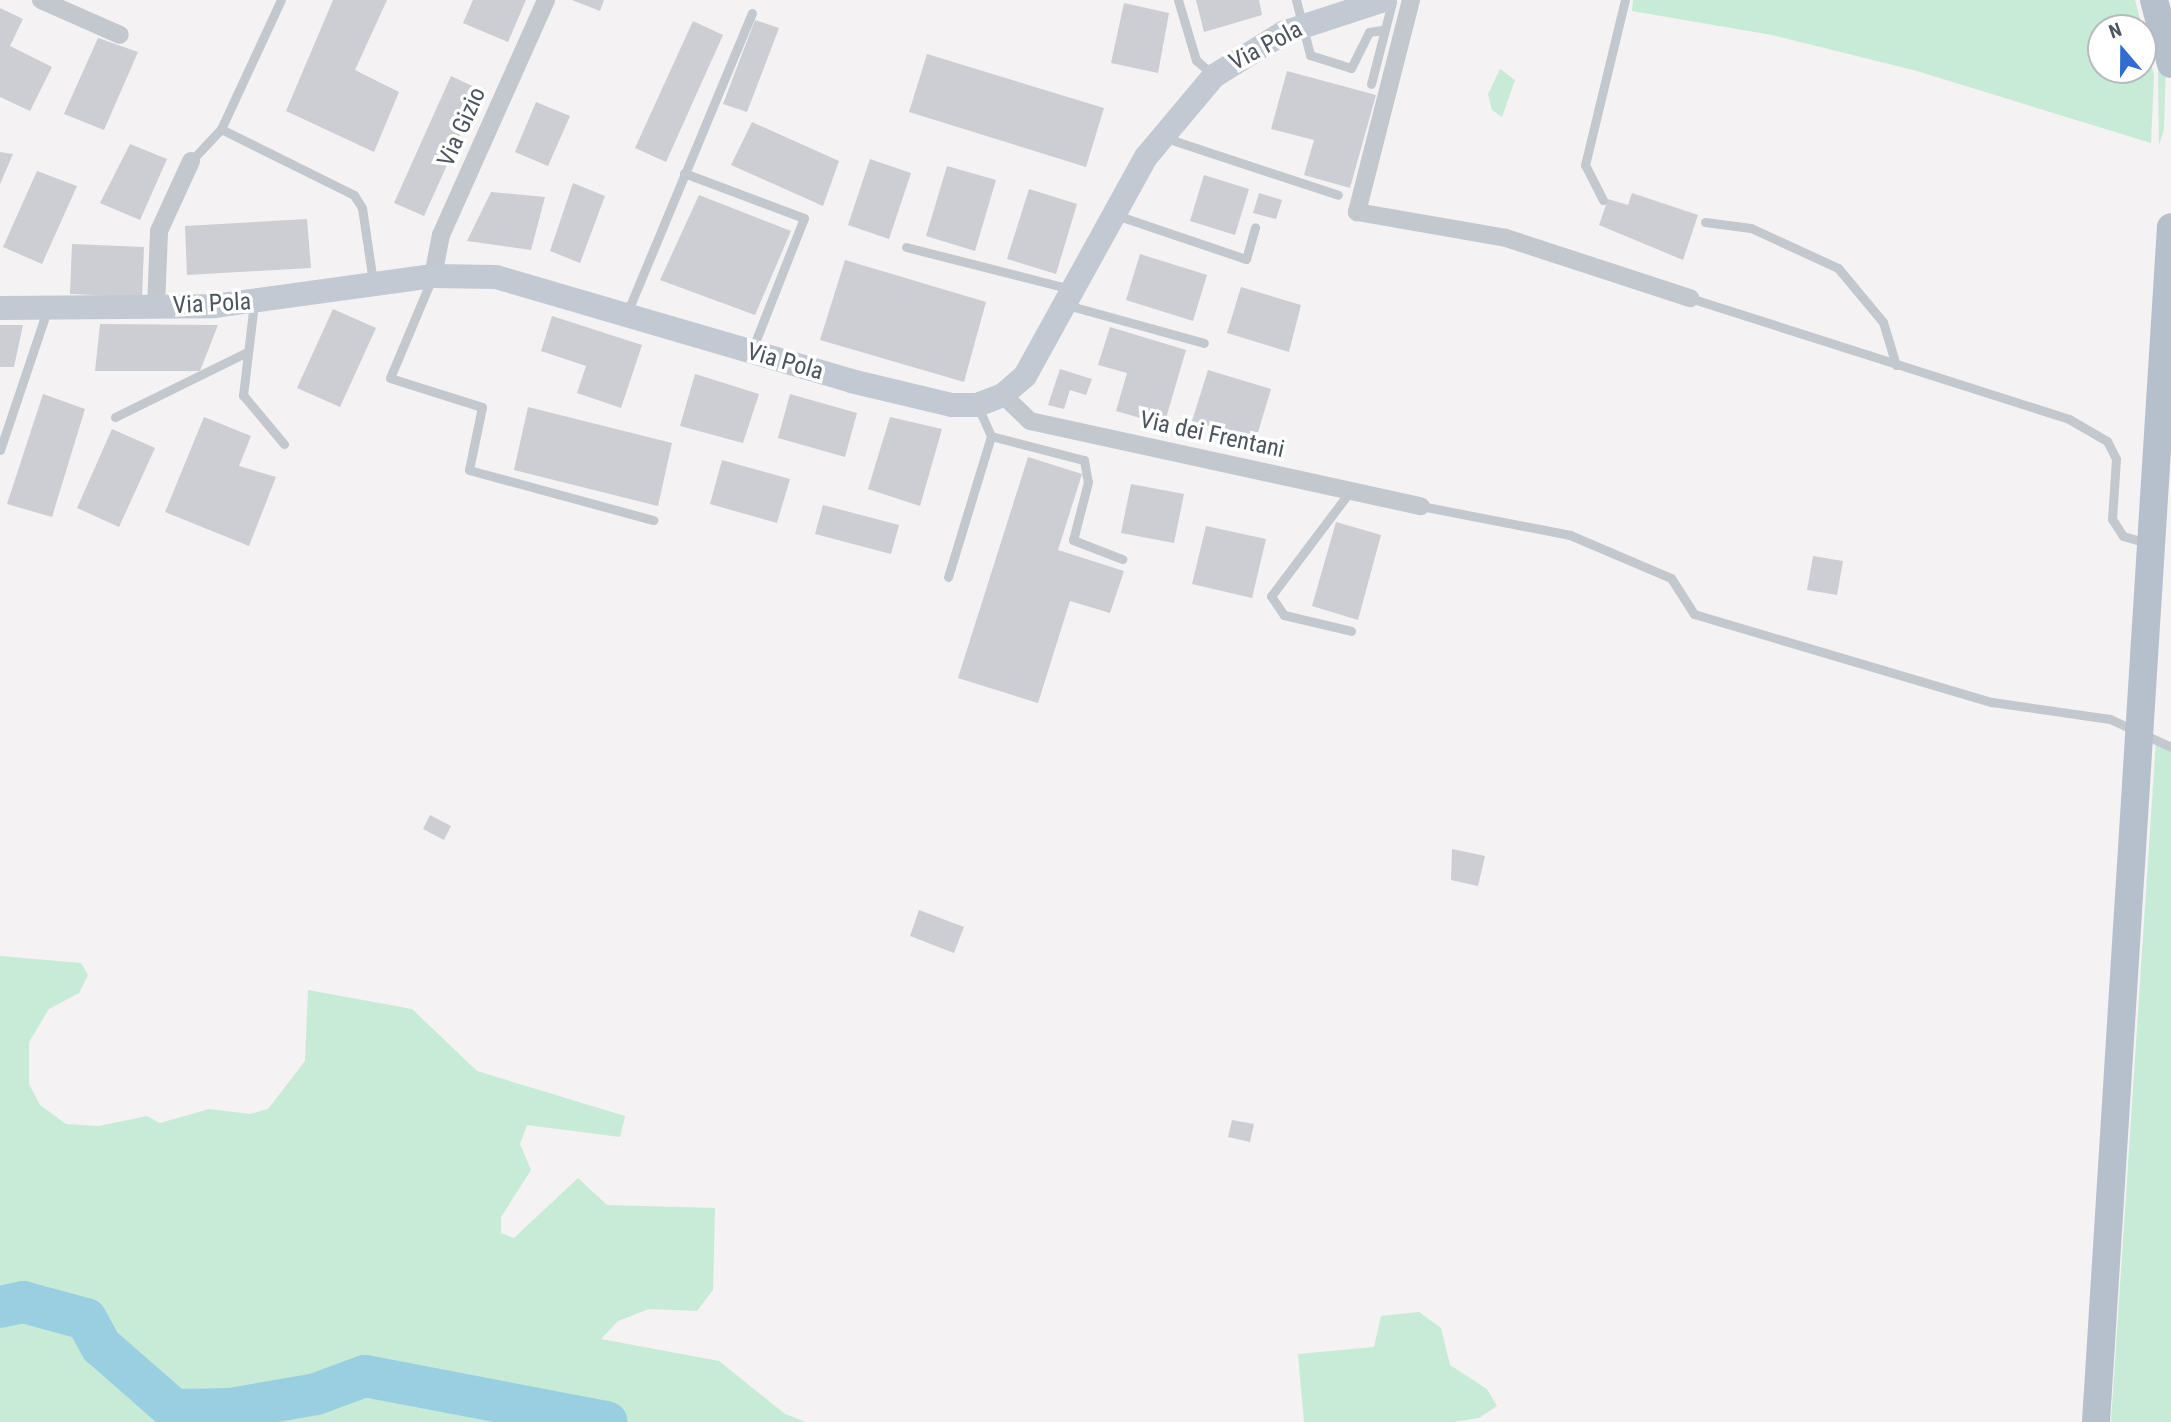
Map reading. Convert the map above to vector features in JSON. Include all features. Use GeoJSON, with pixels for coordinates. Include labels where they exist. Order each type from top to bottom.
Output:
{"type":"FeatureCollection","features":[{"type":"Feature","properties":{"kind":"main road"},"geometry":{"type":"LineString","coordinates":[[2154,0],[2171,64]]}},
{"type":"Feature","properties":{"kind":"main road"},"geometry":{"type":"LineString","coordinates":[[2096,1422],[2111,1132],[2140,732],[2171,227]]}},
{"type":"Feature","properties":{"kind":"street"},"geometry":{"type":"LineString","coordinates":[[41,0],[120,35]]}},
{"type":"Feature","properties":{"kind":"street","name":"Via Gizio"},"geometry":{"type":"LineString","coordinates":[[433,276],[441,235],[546,0]]}},
{"type":"Feature","properties":{"kind":"street"},"geometry":{"type":"LineString","coordinates":[[1411,0],[1357,212],[1506,239],[1690,298]]}},
{"type":"Feature","properties":{"kind":"street","name":"Via Pola"},"geometry":{"type":"LineString","coordinates":[[0,308],[254,303],[433,276],[496,276],[751,352],[952,405],[977,405],[1003,395],[1025,376],[1114,214],[1161,136],[1214,76],[1245,52],[1303,25],[1382,1]]}},
{"type":"Feature","properties":{"kind":"street"},"geometry":{"type":"LineString","coordinates":[[156,307],[159,231],[191,161]]}},
{"type":"Feature","properties":{"kind":"street","name":"Via dei Frentani"},"geometry":{"type":"LineString","coordinates":[[1003,395],[1030,421],[1420,506]]}},
{"type":"Feature","properties":{"kind":"lane"},"geometry":{"type":"LineString","coordinates":[[191,161],[220,129],[281,0]]}},
{"type":"Feature","properties":{"kind":"lane"},"geometry":{"type":"LineString","coordinates":[[1178,0],[1196,60],[1214,76]]}},
{"type":"Feature","properties":{"kind":"lane"},"geometry":{"type":"LineString","coordinates":[[1296,0],[1310,55],[1351,68],[1369,32],[1382,30]]}},
{"type":"Feature","properties":{"kind":"lane"},"geometry":{"type":"LineString","coordinates":[[1603,200],[1585,165],[1625,0]]}},
{"type":"Feature","properties":{"kind":"lane"},"geometry":{"type":"LineString","coordinates":[[1371,84],[1382,30],[1382,1]]}},
{"type":"Feature","properties":{"kind":"lane"},"geometry":{"type":"LineString","coordinates":[[626,315],[752,13]]}},
{"type":"Feature","properties":{"kind":"lane"},"geometry":{"type":"LineString","coordinates":[[220,129],[354,195],[362,208],[373,285]]}},
{"type":"Feature","properties":{"kind":"lane"},"geometry":{"type":"LineString","coordinates":[[1161,136],[1338,195]]}},
{"type":"Feature","properties":{"kind":"lane"},"geometry":{"type":"LineString","coordinates":[[684,173],[804,218],[751,352]]}},
{"type":"Feature","properties":{"kind":"lane"},"geometry":{"type":"LineString","coordinates":[[1114,214],[1246,259],[1255,227]]}},
{"type":"Feature","properties":{"kind":"lane"},"geometry":{"type":"LineString","coordinates":[[1704,222],[1751,228],[1838,268],[1884,322],[1896,365]]}},
{"type":"Feature","properties":{"kind":"lane"},"geometry":{"type":"LineString","coordinates":[[906,247],[1069,297],[1204,343]]}},
{"type":"Feature","properties":{"kind":"lane"},"geometry":{"type":"LineString","coordinates":[[433,276],[390,378],[482,407],[469,470],[653,520]]}},
{"type":"Feature","properties":{"kind":"lane"},"geometry":{"type":"LineString","coordinates":[[1690,298],[2069,419],[2108,441],[2116,459],[2112,519],[2123,536],[2152,544]]}},
{"type":"Feature","properties":{"kind":"lane"},"geometry":{"type":"LineString","coordinates":[[254,303],[245,353],[243,395],[284,444]]}},
{"type":"Feature","properties":{"kind":"lane"},"geometry":{"type":"LineString","coordinates":[[0,450],[48,308]]}},
{"type":"Feature","properties":{"kind":"lane"},"geometry":{"type":"LineString","coordinates":[[115,417],[245,353]]}},
{"type":"Feature","properties":{"kind":"lane"},"geometry":{"type":"LineString","coordinates":[[948,577],[991,436],[977,405]]}},
{"type":"Feature","properties":{"kind":"lane"},"geometry":{"type":"LineString","coordinates":[[991,436],[1084,460],[1088,482],[1073,540],[1122,559]]}},
{"type":"Feature","properties":{"kind":"lane"},"geometry":{"type":"LineString","coordinates":[[1351,490],[1271,596],[1284,615],[1351,631]]}},
{"type":"Feature","properties":{"kind":"lane"},"geometry":{"type":"LineString","coordinates":[[1420,506],[1570,535],[1671,578],[1694,614],[1992,702],[2110,719],[2171,747]]}},
{"type":"Feature","properties":{"kind":"green space"},"geometry":{"type":"Polygon","coordinates":[[[1633,0],[2135,0],[2138,14],[2087,14],[2087,84],[2154,84],[2151,143],[1917,71],[1772,35],[1632,11],[1633,0]]]}},
{"type":"Feature","properties":{"kind":"green space"},"geometry":{"type":"Polygon","coordinates":[[[2166,62],[2164,129],[2159,145],[2158,69],[2166,62]]]}},
{"type":"Feature","properties":{"kind":"green space"},"geometry":{"type":"Polygon","coordinates":[[[1500,69],[1515,80],[1502,117],[1492,110],[1488,94],[1500,69]]]}},
{"type":"Feature","properties":{"kind":"green space"},"geometry":{"type":"Polygon","coordinates":[[[2156,740],[2171,748],[2171,1422],[2111,1422],[2156,740]]]}},
{"type":"Feature","properties":{"kind":"green space"},"geometry":{"type":"Polygon","coordinates":[[[0,956],[81,963],[88,975],[79,993],[49,1009],[29,1042],[29,1084],[40,1105],[66,1124],[99,1126],[147,1116],[160,1123],[209,1109],[250,1114],[268,1109],[305,1061],[308,990],[412,1009],[477,1071],[625,1116],[620,1137],[527,1125],[520,1144],[531,1170],[501,1217],[501,1233],[514,1238],[578,1178],[607,1205],[715,1208],[713,1290],[697,1311],[649,1309],[618,1321],[601,1339],[719,1361],[785,1414],[806,1422],[0,1422],[0,956]]]}},
{"type":"Feature","properties":{"kind":"green space"},"geometry":{"type":"Polygon","coordinates":[[[1419,1312],[1441,1328],[1450,1365],[1487,1389],[1497,1406],[1479,1418],[1452,1422],[1304,1422],[1298,1354],[1374,1347],[1381,1316],[1419,1312]]]}},
{"type":"Feature","properties":{"kind":"building"},"geometry":{"type":"Polygon","coordinates":[[[333,0],[387,0],[355,70],[399,92],[374,152],[286,111],[333,0]]]}},
{"type":"Feature","properties":{"kind":"building"},"geometry":{"type":"Polygon","coordinates":[[[473,0],[526,0],[508,42],[463,23],[473,0]]]}},
{"type":"Feature","properties":{"kind":"building"},"geometry":{"type":"Polygon","coordinates":[[[572,0],[604,0],[600,11],[572,0]]]}},
{"type":"Feature","properties":{"kind":"building"},"geometry":{"type":"Polygon","coordinates":[[[1196,0],[1259,0],[1262,15],[1204,32],[1196,0]]]}},
{"type":"Feature","properties":{"kind":"building"},"geometry":{"type":"Polygon","coordinates":[[[1124,3],[1169,13],[1158,73],[1111,63],[1124,3]]]}},
{"type":"Feature","properties":{"kind":"building"},"geometry":{"type":"Polygon","coordinates":[[[0,8],[23,19],[10,46],[52,67],[30,111],[0,97],[0,8]]]}},
{"type":"Feature","properties":{"kind":"building"},"geometry":{"type":"Polygon","coordinates":[[[755,20],[779,28],[747,112],[723,104],[755,20]]]}},
{"type":"Feature","properties":{"kind":"building"},"geometry":{"type":"Polygon","coordinates":[[[693,21],[723,35],[666,162],[635,148],[693,21]]]}},
{"type":"Feature","properties":{"kind":"building"},"geometry":{"type":"Polygon","coordinates":[[[98,38],[138,52],[104,130],[64,114],[98,38]]]}},
{"type":"Feature","properties":{"kind":"building"},"geometry":{"type":"Polygon","coordinates":[[[927,54],[1104,108],[1086,167],[909,112],[927,54]]]}},
{"type":"Feature","properties":{"kind":"building"},"geometry":{"type":"Polygon","coordinates":[[[1287,71],[1376,95],[1350,188],[1304,175],[1314,140],[1271,129],[1287,71]]]}},
{"type":"Feature","properties":{"kind":"building"},"geometry":{"type":"Polygon","coordinates":[[[451,76],[481,90],[424,216],[394,203],[451,76]]]}},
{"type":"Feature","properties":{"kind":"building"},"geometry":{"type":"Polygon","coordinates":[[[536,102],[570,116],[548,166],[515,152],[536,102]]]}},
{"type":"Feature","properties":{"kind":"building"},"geometry":{"type":"Polygon","coordinates":[[[752,122],[839,161],[823,206],[731,165],[752,122]]]}},
{"type":"Feature","properties":{"kind":"building"},"geometry":{"type":"Polygon","coordinates":[[[130,144],[167,159],[140,220],[100,203],[130,144]]]}},
{"type":"Feature","properties":{"kind":"building"},"geometry":{"type":"Polygon","coordinates":[[[0,152],[13,154],[0,184],[0,152]]]}},
{"type":"Feature","properties":{"kind":"building"},"geometry":{"type":"Polygon","coordinates":[[[870,159],[911,173],[889,239],[848,225],[870,159]]]}},
{"type":"Feature","properties":{"kind":"building"},"geometry":{"type":"Polygon","coordinates":[[[947,166],[996,180],[975,251],[926,236],[947,166]]]}},
{"type":"Feature","properties":{"kind":"building"},"geometry":{"type":"Polygon","coordinates":[[[37,171],[77,186],[42,264],[3,247],[37,171]]]}},
{"type":"Feature","properties":{"kind":"building"},"geometry":{"type":"Polygon","coordinates":[[[1204,175],[1249,189],[1235,235],[1190,221],[1204,175]]]}},
{"type":"Feature","properties":{"kind":"building"},"geometry":{"type":"Polygon","coordinates":[[[573,183],[605,196],[580,263],[550,251],[573,183]]]}},
{"type":"Feature","properties":{"kind":"building"},"geometry":{"type":"Polygon","coordinates":[[[1029,189],[1077,204],[1056,274],[1007,259],[1029,189]]]}},
{"type":"Feature","properties":{"kind":"building"},"geometry":{"type":"Polygon","coordinates":[[[491,192],[545,197],[531,250],[467,241],[491,192]]]}},
{"type":"Feature","properties":{"kind":"building"},"geometry":{"type":"Polygon","coordinates":[[[1259,193],[1282,200],[1276,219],[1253,213],[1259,193]]]}},
{"type":"Feature","properties":{"kind":"building"},"geometry":{"type":"Polygon","coordinates":[[[1632,193],[1698,215],[1683,260],[1599,225],[1608,199],[1628,205],[1632,193]]]}},
{"type":"Feature","properties":{"kind":"building"},"geometry":{"type":"Polygon","coordinates":[[[699,195],[791,231],[755,315],[660,280],[699,195]]]}},
{"type":"Feature","properties":{"kind":"building"},"geometry":{"type":"Polygon","coordinates":[[[307,219],[311,268],[187,275],[185,226],[307,219]]]}},
{"type":"Feature","properties":{"kind":"building"},"geometry":{"type":"Polygon","coordinates":[[[72,244],[144,247],[142,297],[70,294],[72,244]]]}},
{"type":"Feature","properties":{"kind":"building"},"geometry":{"type":"Polygon","coordinates":[[[1140,254],[1207,275],[1193,321],[1126,300],[1140,254]]]}},
{"type":"Feature","properties":{"kind":"building"},"geometry":{"type":"Polygon","coordinates":[[[845,260],[986,302],[964,382],[820,340],[845,260]]]}},
{"type":"Feature","properties":{"kind":"building"},"geometry":{"type":"Polygon","coordinates":[[[1241,287],[1301,305],[1289,352],[1227,333],[1241,287]]]}},
{"type":"Feature","properties":{"kind":"building"},"geometry":{"type":"Polygon","coordinates":[[[333,309],[376,328],[340,407],[297,388],[333,309]]]}},
{"type":"Feature","properties":{"kind":"building"},"geometry":{"type":"Polygon","coordinates":[[[552,316],[642,345],[621,408],[577,393],[586,366],[541,351],[552,316]]]}},
{"type":"Feature","properties":{"kind":"building"},"geometry":{"type":"Polygon","coordinates":[[[100,324],[218,325],[200,371],[95,371],[100,324]]]}},
{"type":"Feature","properties":{"kind":"building"},"geometry":{"type":"Polygon","coordinates":[[[0,325],[23,325],[14,367],[0,367],[0,325]]]}},
{"type":"Feature","properties":{"kind":"building"},"geometry":{"type":"Polygon","coordinates":[[[1110,327],[1186,350],[1164,425],[1116,411],[1127,373],[1098,365],[1110,327]]]}},
{"type":"Feature","properties":{"kind":"building"},"geometry":{"type":"Polygon","coordinates":[[[1060,369],[1092,379],[1086,395],[1070,390],[1064,409],[1048,405],[1060,369]]]}},
{"type":"Feature","properties":{"kind":"building"},"geometry":{"type":"Polygon","coordinates":[[[1208,370],[1271,389],[1256,439],[1192,421],[1208,370]]]}},
{"type":"Feature","properties":{"kind":"building"},"geometry":{"type":"Polygon","coordinates":[[[695,374],[759,394],[743,443],[680,426],[695,374]]]}},
{"type":"Feature","properties":{"kind":"building"},"geometry":{"type":"Polygon","coordinates":[[[43,394],[85,409],[52,517],[7,504],[43,394]]]}},
{"type":"Feature","properties":{"kind":"building"},"geometry":{"type":"Polygon","coordinates":[[[790,394],[857,413],[845,457],[778,438],[790,394]]]}},
{"type":"Feature","properties":{"kind":"building"},"geometry":{"type":"Polygon","coordinates":[[[528,407],[672,443],[658,506],[514,470],[528,407]]]}},
{"type":"Feature","properties":{"kind":"building"},"geometry":{"type":"Polygon","coordinates":[[[204,417],[251,436],[239,466],[276,477],[249,546],[165,512],[204,417]]]}},
{"type":"Feature","properties":{"kind":"building"},"geometry":{"type":"Polygon","coordinates":[[[890,417],[942,429],[920,506],[868,489],[890,417]]]}},
{"type":"Feature","properties":{"kind":"building"},"geometry":{"type":"Polygon","coordinates":[[[112,429],[155,448],[119,527],[77,508],[112,429]]]}},
{"type":"Feature","properties":{"kind":"building"},"geometry":{"type":"Polygon","coordinates":[[[1028,457],[1082,474],[1058,550],[1124,571],[1110,613],[1070,601],[1038,703],[958,678],[1028,457]]]}},
{"type":"Feature","properties":{"kind":"building"},"geometry":{"type":"Polygon","coordinates":[[[722,460],[790,479],[777,523],[710,504],[722,460]]]}},
{"type":"Feature","properties":{"kind":"building"},"geometry":{"type":"Polygon","coordinates":[[[1131,484],[1184,494],[1174,543],[1121,533],[1131,484]]]}},
{"type":"Feature","properties":{"kind":"building"},"geometry":{"type":"Polygon","coordinates":[[[823,505],[899,525],[891,554],[815,534],[823,505]]]}},
{"type":"Feature","properties":{"kind":"building"},"geometry":{"type":"Polygon","coordinates":[[[1336,522],[1381,535],[1358,620],[1312,606],[1336,522]]]}},
{"type":"Feature","properties":{"kind":"building"},"geometry":{"type":"Polygon","coordinates":[[[1206,526],[1266,539],[1252,598],[1192,584],[1206,526]]]}},
{"type":"Feature","properties":{"kind":"building"},"geometry":{"type":"Polygon","coordinates":[[[1813,556],[1843,561],[1837,595],[1807,590],[1813,556]]]}},
{"type":"Feature","properties":{"kind":"building"},"geometry":{"type":"Polygon","coordinates":[[[430,815],[451,826],[444,840],[423,829],[430,815]]]}},
{"type":"Feature","properties":{"kind":"building"},"geometry":{"type":"Polygon","coordinates":[[[1452,849],[1485,856],[1478,886],[1451,880],[1452,849]]]}},
{"type":"Feature","properties":{"kind":"building"},"geometry":{"type":"Polygon","coordinates":[[[919,910],[964,927],[954,953],[910,936],[919,910]]]}},
{"type":"Feature","properties":{"kind":"building"},"geometry":{"type":"Polygon","coordinates":[[[1232,1120],[1254,1124],[1250,1142],[1228,1137],[1232,1120]]]}},
{"type":"Feature","properties":{"kind":"waterway"},"geometry":{"type":"LineString","coordinates":[[0,1307],[23,1302],[86,1319],[101,1346],[174,1410],[231,1409],[316,1394],[365,1376],[607,1422]]}}]}
